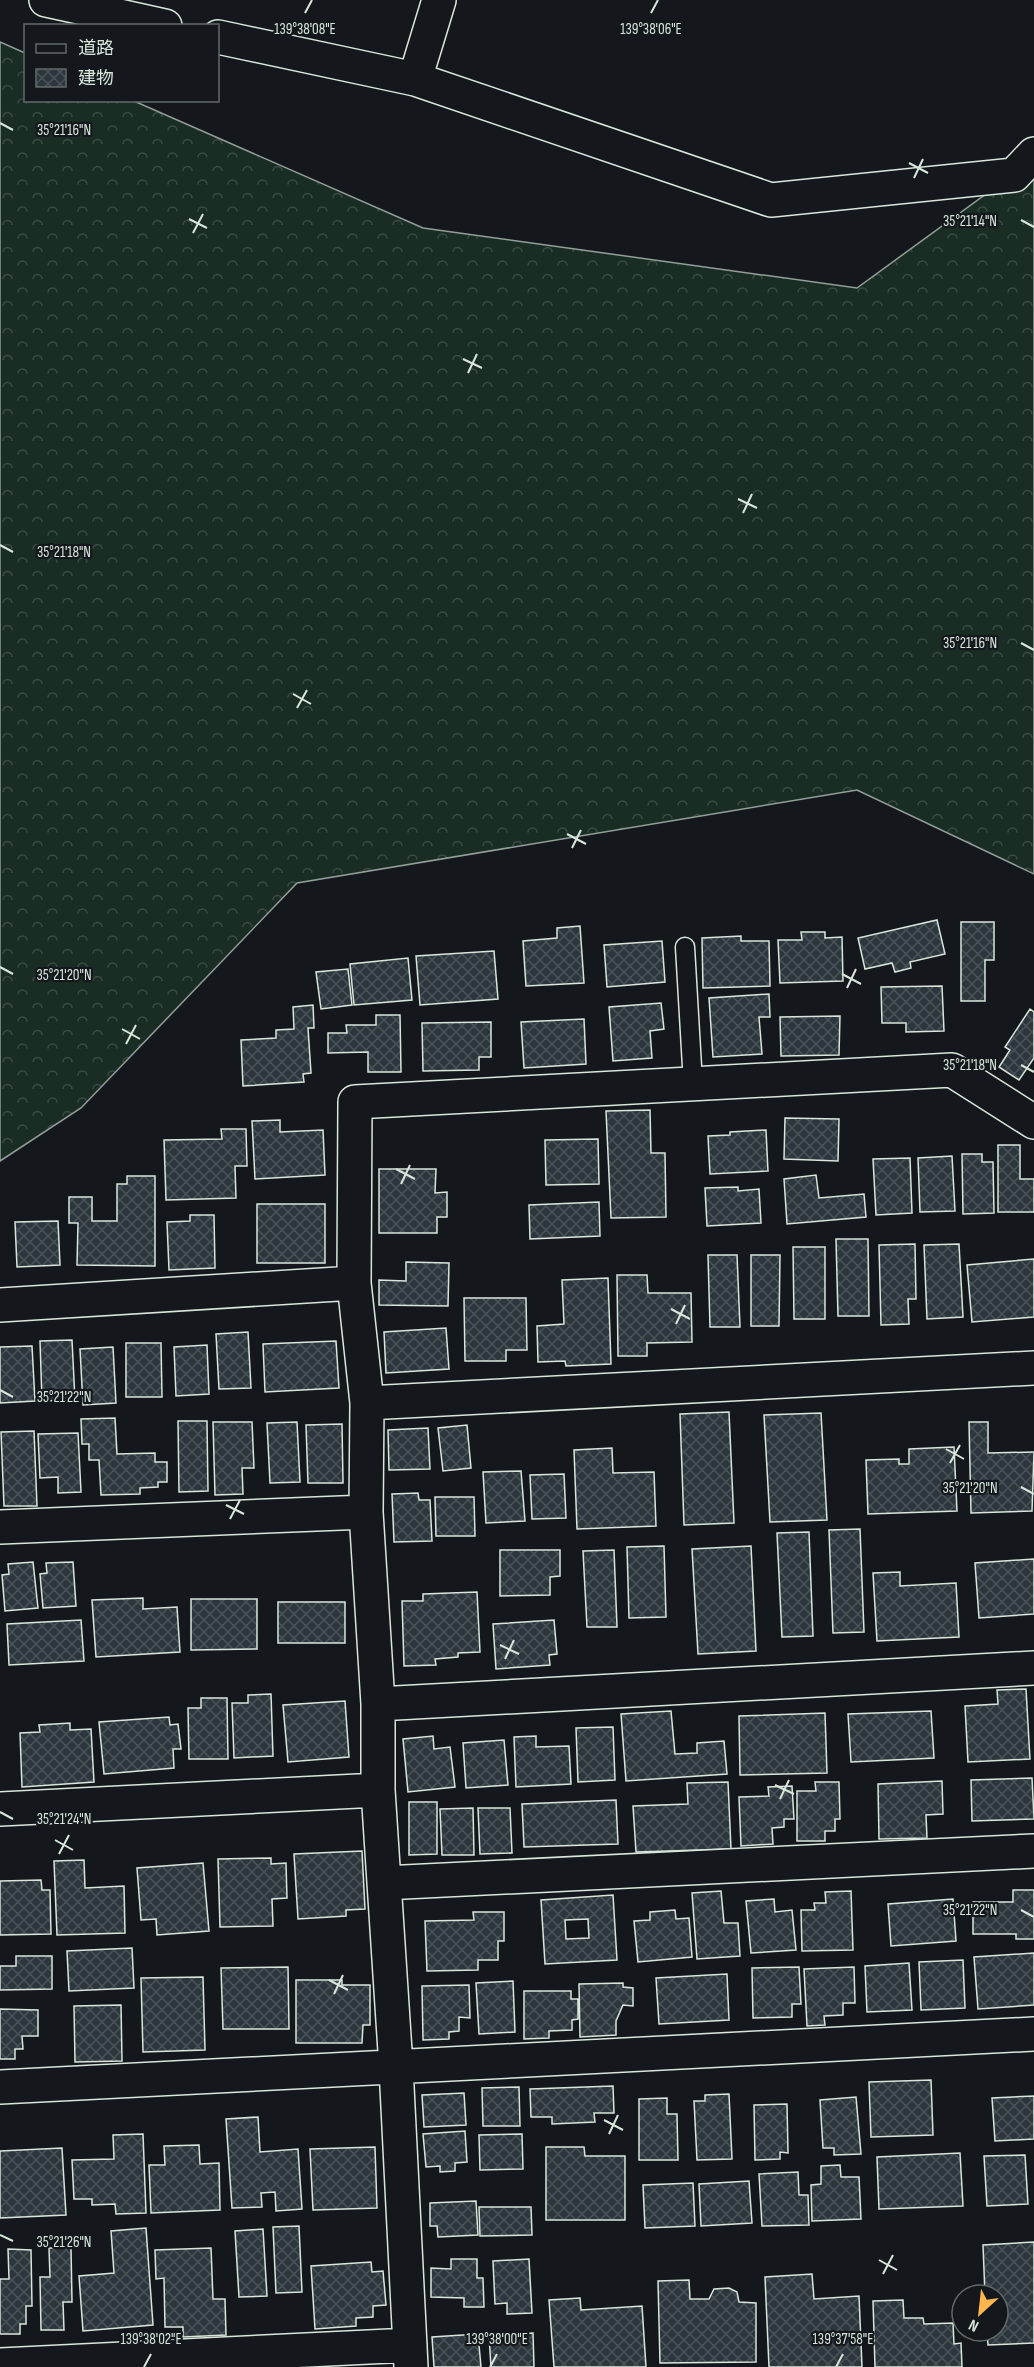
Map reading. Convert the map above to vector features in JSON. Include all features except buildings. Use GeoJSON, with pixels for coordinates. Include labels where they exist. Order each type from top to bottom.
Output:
{"type":"FeatureCollection","features":[{"type":"Feature","properties":{"kind":"street"},"geometry":{"type":"LineString","coordinates":[[46,0],[156,24]]}},
{"type":"Feature","properties":{"kind":"street"},"geometry":{"type":"LineString","coordinates":[[415,79],[439,0]]}},
{"type":"Feature","properties":{"kind":"street"},"geometry":{"type":"LineString","coordinates":[[219,37],[415,79],[771,200],[1014,175],[1034,154]]}},
{"type":"Feature","properties":{"kind":"street"},"geometry":{"type":"LineString","coordinates":[[0,2365],[411,2356],[396,2067],[378,1790],[378,1704],[366,1512],[367,1403],[354,1283],[355,1102],[952,1070],[1034,1122]]}},
{"type":"Feature","properties":{"kind":"street"},"geometry":{"type":"LineString","coordinates":[[0,1305],[354,1283]]}},
{"type":"Feature","properties":{"kind":"street"},"geometry":{"type":"LineString","coordinates":[[367,1403],[1034,1368]]}},
{"type":"Feature","properties":{"kind":"street"},"geometry":{"type":"LineString","coordinates":[[0,1527],[366,1512]]}},
{"type":"Feature","properties":{"kind":"street"},"geometry":{"type":"LineString","coordinates":[[378,1704],[1034,1668]]}},
{"type":"Feature","properties":{"kind":"street"},"geometry":{"type":"LineString","coordinates":[[0,1809],[378,1790]]}},
{"type":"Feature","properties":{"kind":"street"},"geometry":{"type":"LineString","coordinates":[[384,1883],[1034,1851]]}},
{"type":"Feature","properties":{"kind":"street"},"geometry":{"type":"LineString","coordinates":[[0,2087],[1034,2034]]}},
{"type":"Feature","properties":{"kind":"lane"},"geometry":{"type":"LineString","coordinates":[[685,947],[693,1084]]}},
{"type":"Feature","properties":{"kind":"green space"},"geometry":{"type":"Polygon","coordinates":[[[0,42],[24,53],[24,102],[136,102],[423,228],[857,288],[1034,159],[1034,874],[857,790],[297,883],[81,1108],[0,1161],[0,42]]]}}]}
